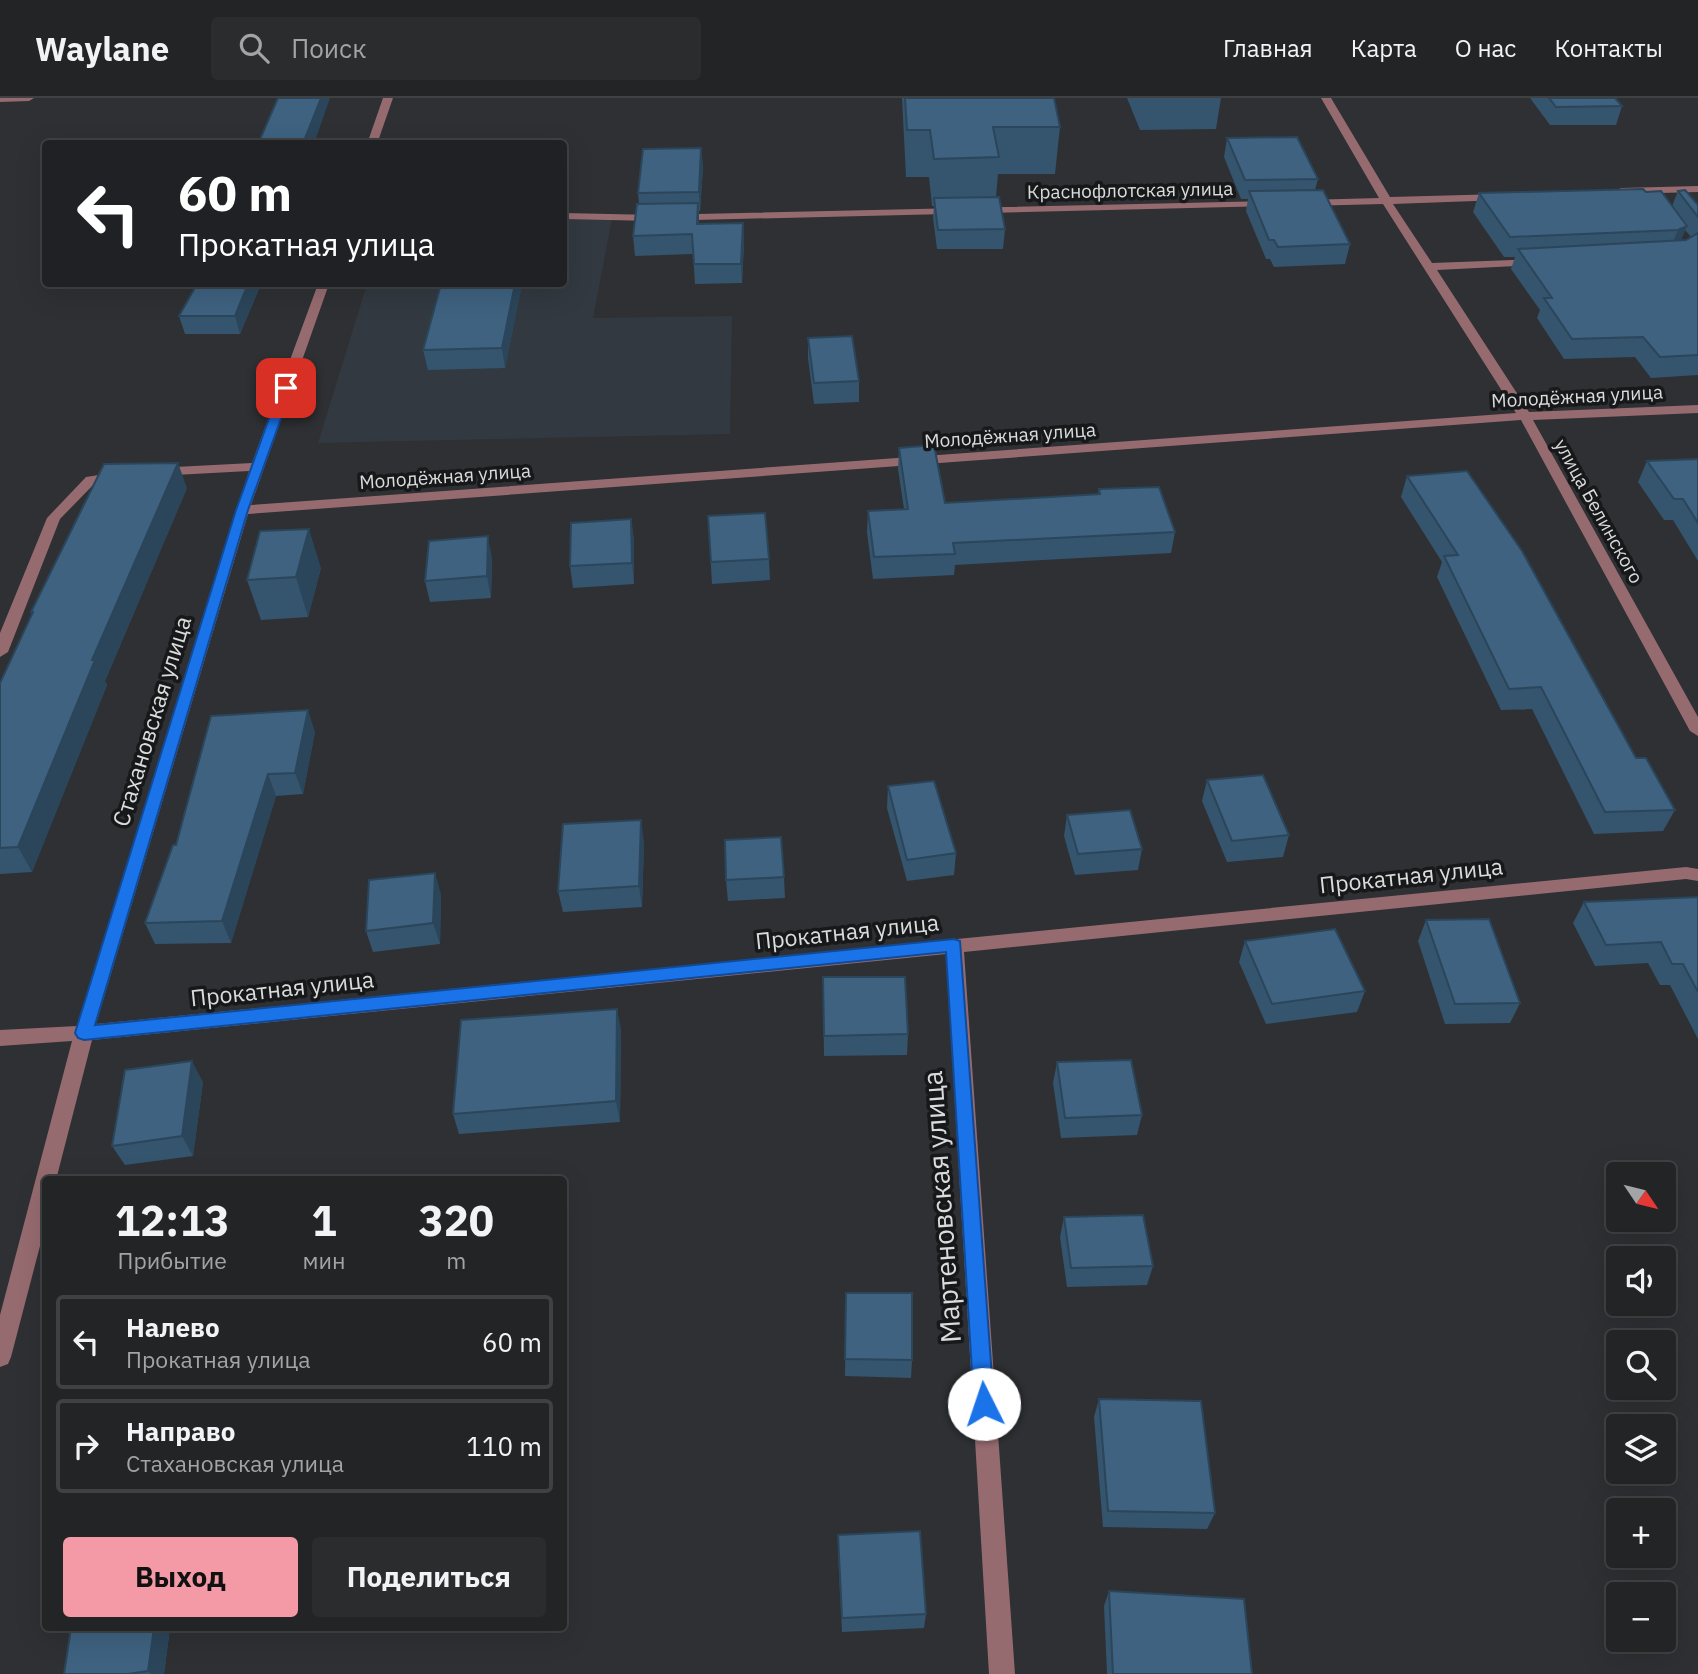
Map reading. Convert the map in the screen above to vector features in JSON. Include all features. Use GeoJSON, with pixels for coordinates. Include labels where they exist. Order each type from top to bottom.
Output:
{"type":"FeatureCollection","features":[{"type":"Feature","properties":{"kind":"street"},"geometry":{"type":"LineString","coordinates":[[0,99],[29,98]]}},
{"type":"Feature","properties":{"kind":"street"},"geometry":{"type":"LineString","coordinates":[[373,140],[388,98]]}},
{"type":"Feature","properties":{"kind":"street","name":"улица Белинского"},"geometry":{"type":"LineString","coordinates":[[1326,98],[1387,202],[1525,416],[1698,731]]}},
{"type":"Feature","properties":{"kind":"street"},"geometry":{"type":"LineString","coordinates":[[1606,192],[1651,195],[1698,189]]}},
{"type":"Feature","properties":{"kind":"street"},"geometry":{"type":"LineString","coordinates":[[1290,204],[1511,196]]}},
{"type":"Feature","properties":{"kind":"street","name":"Краснофлотская улица"},"geometry":{"type":"LineString","coordinates":[[567,216],[668,218],[1277,204]]}},
{"type":"Feature","properties":{"kind":"street"},"geometry":{"type":"LineString","coordinates":[[1429,267],[1551,261]]}},
{"type":"Feature","properties":{"kind":"street","name":"Стахановская улица"},"geometry":{"type":"LineString","coordinates":[[47,1176],[84,1033],[242,510],[322,287]]}},
{"type":"Feature","properties":{"kind":"street","name":"Молодёжная улица"},"geometry":{"type":"LineString","coordinates":[[242,510],[1525,416],[1698,409]]}},
{"type":"Feature","properties":{"kind":"street"},"geometry":{"type":"LineString","coordinates":[[0,652],[54,518],[91,480],[148,472],[258,467]]}},
{"type":"Feature","properties":{"kind":"street","name":"Прокатная улица"},"geometry":{"type":"LineString","coordinates":[[0,1038],[84,1033],[1672,874],[1698,875]]}},
{"type":"Feature","properties":{"kind":"street","name":"Мартеновская улица"},"geometry":{"type":"LineString","coordinates":[[954,945],[1002,1674]]}},
{"type":"Feature","properties":{"kind":"street","name":"Стахановская улица"},"geometry":{"type":"LineString","coordinates":[[0,1357],[42,1195]]}},
{"type":"Feature","properties":{"kind":"shaded area"},"geometry":{"type":"Polygon","coordinates":[[[567,219],[612,219],[593,318],[732,316],[730,434],[318,443],[366,287],[567,287],[567,219]]]}},
{"type":"Feature","properties":{"kind":"building"},"geometry":{"type":"Polygon","coordinates":[[[278,98],[321,98],[304,140],[260,140],[278,98]]]}},
{"type":"Feature","properties":{"kind":"building"},"geometry":{"type":"Polygon","coordinates":[[[905,98],[1054,98],[1060,127],[993,127],[999,157],[934,159],[930,130],[907,130],[905,98]]]}},
{"type":"Feature","properties":{"kind":"building"},"geometry":{"type":"Polygon","coordinates":[[[1549,98],[1615,98],[1622,106],[1556,107],[1549,98]]]}},
{"type":"Feature","properties":{"kind":"building"},"geometry":{"type":"Polygon","coordinates":[[[1297,137],[1318,179],[1245,180],[1227,138],[1297,137]]]}},
{"type":"Feature","properties":{"kind":"building"},"geometry":{"type":"Polygon","coordinates":[[[701,148],[699,192],[638,193],[643,149],[701,148]]]}},
{"type":"Feature","properties":{"kind":"building"},"geometry":{"type":"Polygon","coordinates":[[[1643,189],[1646,192],[1661,191],[1687,226],[1678,230],[1510,237],[1479,193],[1643,189]]]}},
{"type":"Feature","properties":{"kind":"building"},"geometry":{"type":"Polygon","coordinates":[[[1323,190],[1350,244],[1278,247],[1274,240],[1269,240],[1249,191],[1323,190]]]}},
{"type":"Feature","properties":{"kind":"building"},"geometry":{"type":"Polygon","coordinates":[[[1685,190],[1698,205],[1698,217],[1678,191],[1685,190]]]}},
{"type":"Feature","properties":{"kind":"building"},"geometry":{"type":"Polygon","coordinates":[[[999,197],[1005,229],[938,230],[934,198],[999,197]]]}},
{"type":"Feature","properties":{"kind":"building"},"geometry":{"type":"Polygon","coordinates":[[[698,203],[697,224],[743,223],[741,264],[694,264],[692,234],[633,236],[637,204],[698,203]]]}},
{"type":"Feature","properties":{"kind":"building"},"geometry":{"type":"Polygon","coordinates":[[[1698,233],[1698,355],[1660,357],[1643,337],[1572,339],[1544,298],[1552,298],[1518,249],[1686,240],[1698,233]]]}},
{"type":"Feature","properties":{"kind":"building"},"geometry":{"type":"Polygon","coordinates":[[[195,287],[247,287],[235,316],[179,316],[195,287]]]}},
{"type":"Feature","properties":{"kind":"building"},"geometry":{"type":"Polygon","coordinates":[[[440,287],[514,287],[502,348],[423,350],[440,287]]]}},
{"type":"Feature","properties":{"kind":"building"},"geometry":{"type":"Polygon","coordinates":[[[852,336],[859,381],[814,383],[808,338],[852,336]]]}},
{"type":"Feature","properties":{"kind":"building"},"geometry":{"type":"Polygon","coordinates":[[[934,445],[945,503],[1100,494],[1099,489],[1159,487],[1175,532],[953,543],[955,554],[874,557],[868,511],[908,509],[899,448],[934,445]]]}},
{"type":"Feature","properties":{"kind":"building"},"geometry":{"type":"Polygon","coordinates":[[[1698,459],[1698,523],[1683,499],[1674,499],[1647,461],[1698,459]]]}},
{"type":"Feature","properties":{"kind":"building"},"geometry":{"type":"Polygon","coordinates":[[[178,463],[92,660],[95,660],[18,847],[0,848],[0,683],[31,612],[104,464],[178,463]]]}},
{"type":"Feature","properties":{"kind":"building"},"geometry":{"type":"Polygon","coordinates":[[[1467,471],[1522,551],[1636,758],[1646,758],[1675,810],[1605,812],[1541,687],[1509,689],[1444,556],[1458,555],[1407,476],[1467,471]]]}},
{"type":"Feature","properties":{"kind":"building"},"geometry":{"type":"Polygon","coordinates":[[[765,513],[769,559],[711,562],[708,516],[765,513]]]}},
{"type":"Feature","properties":{"kind":"building"},"geometry":{"type":"Polygon","coordinates":[[[631,519],[632,563],[570,566],[571,523],[631,519]]]}},
{"type":"Feature","properties":{"kind":"building"},"geometry":{"type":"Polygon","coordinates":[[[309,529],[296,577],[247,580],[260,531],[309,529]]]}},
{"type":"Feature","properties":{"kind":"building"},"geometry":{"type":"Polygon","coordinates":[[[488,536],[487,576],[425,581],[429,541],[488,536]]]}},
{"type":"Feature","properties":{"kind":"building"},"geometry":{"type":"Polygon","coordinates":[[[308,710],[295,773],[268,774],[222,921],[145,923],[173,845],[176,845],[211,716],[308,710]]]}},
{"type":"Feature","properties":{"kind":"building"},"geometry":{"type":"Polygon","coordinates":[[[1263,775],[1289,835],[1232,841],[1207,780],[1263,775]]]}},
{"type":"Feature","properties":{"kind":"building"},"geometry":{"type":"Polygon","coordinates":[[[934,781],[956,853],[907,860],[888,786],[934,781]]]}},
{"type":"Feature","properties":{"kind":"building"},"geometry":{"type":"Polygon","coordinates":[[[1130,810],[1142,849],[1078,854],[1067,815],[1130,810]]]}},
{"type":"Feature","properties":{"kind":"building"},"geometry":{"type":"Polygon","coordinates":[[[641,820],[639,886],[558,891],[563,824],[641,820]]]}},
{"type":"Feature","properties":{"kind":"building"},"geometry":{"type":"Polygon","coordinates":[[[781,837],[784,877],[726,880],[725,840],[781,837]]]}},
{"type":"Feature","properties":{"kind":"building"},"geometry":{"type":"Polygon","coordinates":[[[435,873],[433,923],[366,931],[369,880],[435,873]]]}},
{"type":"Feature","properties":{"kind":"building"},"geometry":{"type":"Polygon","coordinates":[[[1698,897],[1698,992],[1683,964],[1672,964],[1661,942],[1606,945],[1584,902],[1698,897]]]}},
{"type":"Feature","properties":{"kind":"building"},"geometry":{"type":"Polygon","coordinates":[[[1489,919],[1520,1003],[1455,1004],[1426,920],[1489,919]]]}},
{"type":"Feature","properties":{"kind":"building"},"geometry":{"type":"Polygon","coordinates":[[[1335,929],[1365,991],[1272,1004],[1245,941],[1335,929]]]}},
{"type":"Feature","properties":{"kind":"building"},"geometry":{"type":"Polygon","coordinates":[[[823,977],[905,977],[908,1034],[824,1036],[823,977]]]}},
{"type":"Feature","properties":{"kind":"building"},"geometry":{"type":"Polygon","coordinates":[[[617,1009],[616,1101],[453,1114],[461,1020],[617,1009]]]}},
{"type":"Feature","properties":{"kind":"building"},"geometry":{"type":"Polygon","coordinates":[[[1131,1060],[1142,1115],[1065,1118],[1057,1062],[1131,1060]]]}},
{"type":"Feature","properties":{"kind":"building"},"geometry":{"type":"Polygon","coordinates":[[[192,1061],[182,1136],[112,1146],[125,1070],[192,1061]]]}},
{"type":"Feature","properties":{"kind":"building"},"geometry":{"type":"Polygon","coordinates":[[[1143,1215],[1153,1266],[1071,1268],[1064,1217],[1143,1215]]]}},
{"type":"Feature","properties":{"kind":"building"},"geometry":{"type":"Polygon","coordinates":[[[846,1293],[912,1293],[912,1360],[845,1359],[846,1293]]]}},
{"type":"Feature","properties":{"kind":"building"},"geometry":{"type":"Polygon","coordinates":[[[1099,1399],[1201,1401],[1215,1513],[1108,1511],[1099,1399]]]}},
{"type":"Feature","properties":{"kind":"building"},"geometry":{"type":"Polygon","coordinates":[[[920,1531],[926,1614],[842,1618],[838,1535],[920,1531]]]}},
{"type":"Feature","properties":{"kind":"building"},"geometry":{"type":"Polygon","coordinates":[[[1109,1591],[1244,1599],[1252,1674],[1113,1674],[1109,1591]]]}},
{"type":"Feature","properties":{"kind":"building"},"geometry":{"type":"Polygon","coordinates":[[[71,1631],[154,1631],[148,1671],[128,1674],[64,1674],[71,1631]]]}},
{"type":"Feature","properties":{"kind":"route"},"geometry":{"type":"LineString","coordinates":[[286,388],[242,510],[84,1033],[954,945],[984,1404]]}}]}
